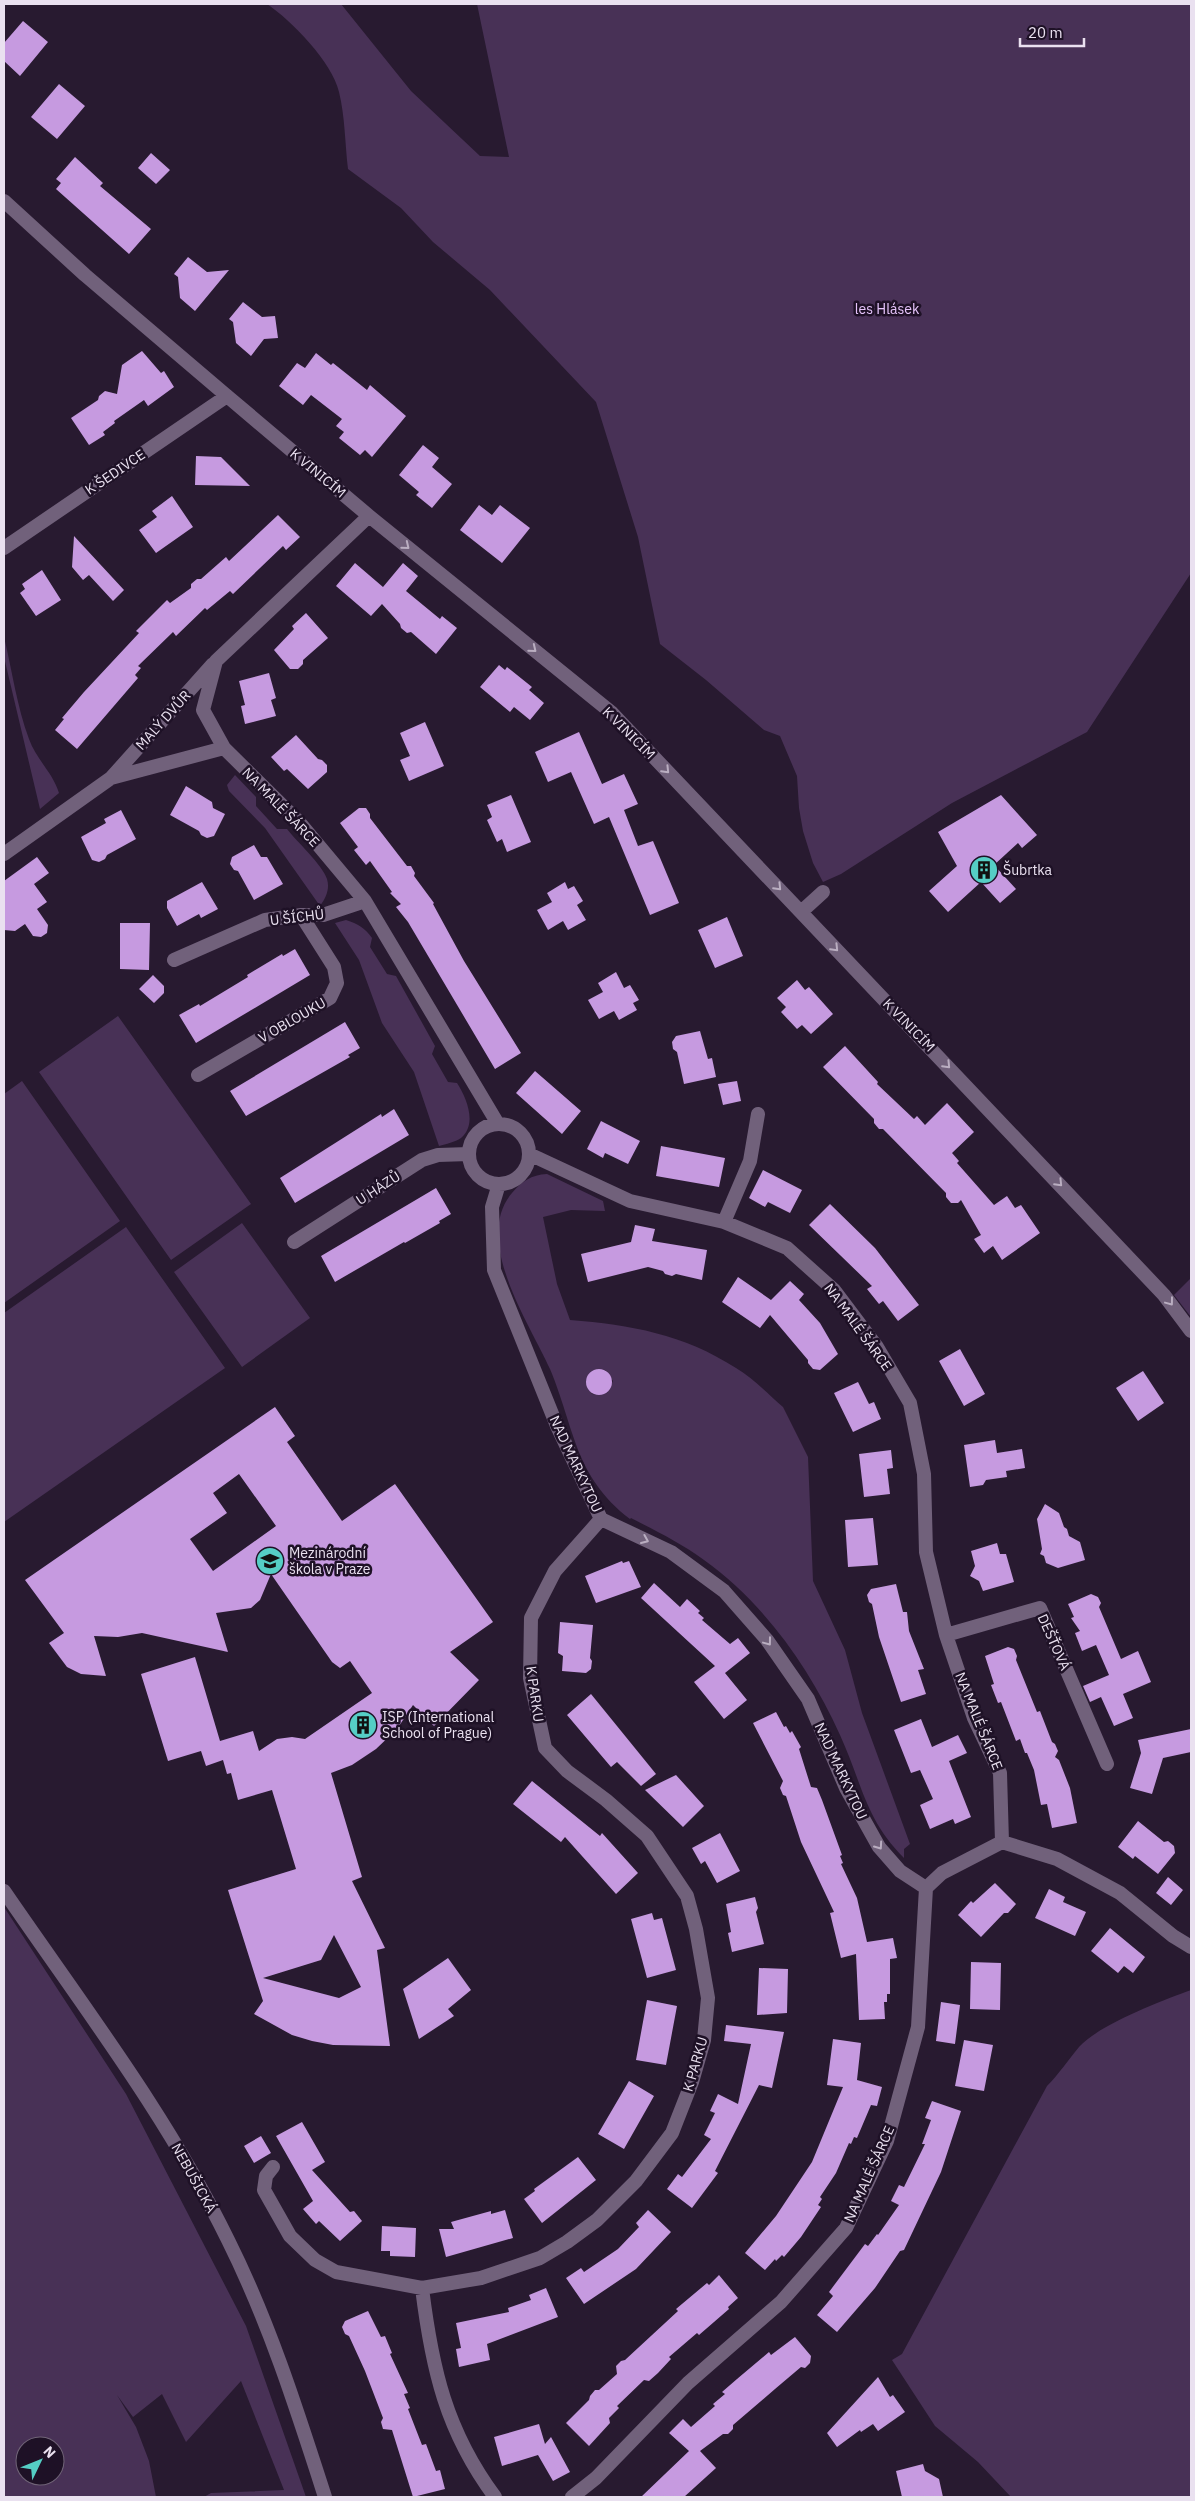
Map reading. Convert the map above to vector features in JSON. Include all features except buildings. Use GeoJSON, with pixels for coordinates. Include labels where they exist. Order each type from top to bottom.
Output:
{"type":"FeatureCollection","features":[{"type":"Feature","properties":{"kind":"street","name":"K VINICÍM"},"geometry":{"type":"LineString","coordinates":[[4,201],[85,275],[369,516],[612,713],[1158,1288],[1191,1331]]}},
{"type":"Feature","properties":{"kind":"street","name":"K ŠEDIVCE"},"geometry":{"type":"LineString","coordinates":[[4,548],[227,396]]}},
{"type":"Feature","properties":{"kind":"street"},"geometry":{"type":"LineString","coordinates":[[216,661],[369,516]]}},
{"type":"Feature","properties":{"kind":"street","name":"NA MALÉ ŠÁRCE"},"geometry":{"type":"LineString","coordinates":[[216,661],[203,710],[224,748],[299,822],[366,901],[498,1124]]}},
{"type":"Feature","properties":{"kind":"street","name":"MALÝ DVŮR"},"geometry":{"type":"LineString","coordinates":[[4,854],[111,778],[216,661]]}},
{"type":"Feature","properties":{"kind":"street","name":"MALÝ DVŮR"},"geometry":{"type":"LineString","coordinates":[[111,778],[224,748]]}},
{"type":"Feature","properties":{"kind":"street"},"geometry":{"type":"LineString","coordinates":[[801,912],[823,892]]}},
{"type":"Feature","properties":{"kind":"street","name":"U ŠÍCHŮ"},"geometry":{"type":"LineString","coordinates":[[174,960],[264,920],[301,915],[323,915],[366,901]]}},
{"type":"Feature","properties":{"kind":"street","name":"V OBLOUKU"},"geometry":{"type":"LineString","coordinates":[[198,1075],[330,998],[337,983],[334,967],[301,915]]}},
{"type":"Feature","properties":{"kind":"street"},"geometry":{"type":"LineString","coordinates":[[724,1222],[750,1161],[758,1114]]}},
{"type":"Feature","properties":{"kind":"street"},"geometry":{"type":"LineString","coordinates":[[498,1124],[516,1130],[527,1144],[529,1154],[524,1171],[517,1178],[499,1184],[490,1183],[475,1172],[469,1154],[470,1145],[481,1130],[498,1124]]}},
{"type":"Feature","properties":{"kind":"street","name":"U HÁZŮ"},"geometry":{"type":"LineString","coordinates":[[294,1242],[422,1160],[438,1155],[469,1154]]}},
{"type":"Feature","properties":{"kind":"street","name":"NA MALÉ ŠÁRCE"},"geometry":{"type":"LineString","coordinates":[[529,1154],[630,1201],[724,1222],[787,1248],[834,1290],[876,1347],[910,1403],[924,1474],[926,1552],[946,1635],[974,1718],[1000,1772],[1002,1842]]}},
{"type":"Feature","properties":{"kind":"street","name":"NAD MARKYTOU"},"geometry":{"type":"LineString","coordinates":[[499,1184],[492,1207],[494,1270],[557,1426],[601,1519],[671,1552],[724,1591],[767,1640],[808,1699],[846,1788],[879,1847],[900,1871],[926,1888]]}},
{"type":"Feature","properties":{"kind":"street","name":"K PARKU"},"geometry":{"type":"LineString","coordinates":[[273,2167],[266,2176],[264,2190],[290,2236],[316,2260],[336,2272],[422,2288],[481,2278],[540,2258],[567,2242],[597,2220],[636,2181],[672,2133],[692,2082],[704,2040],[708,1998],[696,1929],[688,1896],[647,1836],[606,1800],[567,1771],[544,1748],[530,1678],[531,1618],[555,1571],[601,1519]]}},
{"type":"Feature","properties":{"kind":"street","name":"DEŠŤOVÁ"},"geometry":{"type":"LineString","coordinates":[[946,1635],[1040,1608],[1108,1764]]}},
{"type":"Feature","properties":{"kind":"street"},"geometry":{"type":"LineString","coordinates":[[926,1888],[942,1873],[1002,1842],[1057,1859],[1073,1867],[1120,1894],[1173,1936],[1191,1946]]}},
{"type":"Feature","properties":{"kind":"street","name":"NA MALÉ ŠÁRCE"},"geometry":{"type":"LineString","coordinates":[[572,2497],[596,2478],[688,2383],[781,2302],[846,2228],[887,2141],[918,2027],[926,1888]]}},
{"type":"Feature","properties":{"kind":"street","name":"NEBUŠICKÁ"},"geometry":{"type":"LineString","coordinates":[[4,1891],[157,2111],[228,2240],[282,2364],[325,2497]]}},
{"type":"Feature","properties":{"kind":"street"},"geometry":{"type":"LineString","coordinates":[[422,2288],[429,2348],[447,2413],[480,2478],[495,2497]]}},
{"type":"Feature","properties":{"kind":"green space","name":"les Hlásek"},"geometry":{"type":"Polygon","coordinates":[[[267,4],[341,4],[411,91],[480,156],[509,157],[477,4],[1191,4],[1191,573],[1087,732],[952,803],[841,874],[823,882],[813,863],[803,831],[797,776],[780,736],[764,730],[706,680],[660,644],[638,537],[596,402],[490,290],[433,242],[401,208],[348,169],[343,111],[335,80],[320,55],[310,43],[277,11],[267,4]]]}},
{"type":"Feature","properties":{"kind":"green space"},"geometry":{"type":"Polygon","coordinates":[[[4,637],[18,701],[29,739],[53,779],[59,793],[40,809],[4,657],[4,637]]]}},
{"type":"Feature","properties":{"kind":"green space"},"geometry":{"type":"Polygon","coordinates":[[[235,775],[256,797],[256,806],[277,829],[287,829],[324,873],[328,883],[328,890],[320,906],[265,828],[229,791],[227,785],[235,775]]]}},
{"type":"Feature","properties":{"kind":"green space"},"geometry":{"type":"Polygon","coordinates":[[[346,920],[361,927],[372,938],[370,947],[387,974],[396,976],[435,1046],[432,1054],[448,1082],[457,1083],[467,1103],[470,1118],[466,1132],[461,1138],[439,1146],[414,1072],[382,1023],[359,960],[335,923],[346,920]]]}},
{"type":"Feature","properties":{"kind":"green space"},"geometry":{"type":"Polygon","coordinates":[[[118,1016],[251,1204],[171,1260],[39,1072],[118,1016]]]}},
{"type":"Feature","properties":{"kind":"green space"},"geometry":{"type":"Polygon","coordinates":[[[22,1081],[120,1221],[4,1303],[4,1094],[22,1081]]]}},
{"type":"Feature","properties":{"kind":"green space"},"geometry":{"type":"Polygon","coordinates":[[[547,1174],[603,1201],[605,1211],[571,1210],[543,1217],[557,1284],[570,1320],[635,1328],[676,1339],[696,1347],[716,1356],[742,1372],[783,1407],[808,1457],[813,1581],[845,1650],[862,1713],[910,1844],[904,1849],[904,1858],[872,1815],[828,1710],[815,1685],[783,1639],[746,1596],[726,1577],[686,1548],[630,1519],[597,1486],[587,1468],[578,1450],[550,1369],[508,1282],[501,1257],[498,1234],[501,1212],[519,1185],[527,1179],[547,1174]],[[599,1369],[590,1373],[586,1382],[592,1394],[607,1393],[613,1381],[605,1370],[599,1369]]]}},
{"type":"Feature","properties":{"kind":"green space"},"geometry":{"type":"Polygon","coordinates":[[[242,1223],[310,1318],[242,1367],[174,1272],[242,1223]]]}},
{"type":"Feature","properties":{"kind":"green space"},"geometry":{"type":"Polygon","coordinates":[[[126,1227],[225,1368],[4,1522],[4,1313],[126,1227]]]}},
{"type":"Feature","properties":{"kind":"green space"},"geometry":{"type":"Polygon","coordinates":[[[1191,1278],[1191,1317],[1174,1295],[1191,1278]]]}},
{"type":"Feature","properties":{"kind":"green space"},"geometry":{"type":"Polygon","coordinates":[[[4,1907],[126,2094],[246,2326],[306,2497],[204,2497],[211,2493],[284,2490],[241,2381],[186,2442],[162,2394],[133,2417],[117,2395],[136,2427],[149,2461],[156,2497],[4,2497],[4,1907]]]}},
{"type":"Feature","properties":{"kind":"green space"},"geometry":{"type":"Polygon","coordinates":[[[1191,1990],[1191,2497],[1011,2497],[978,2462],[935,2426],[892,2360],[902,2354],[1047,2086],[1079,2047],[1101,2030],[1132,2014],[1191,1990]]]}},
{"type":"Feature","properties":{"kind":"place","name":"Šubrtka"},"geometry":{"type":"Point","coordinates":[984,870]}},
{"type":"Feature","properties":{"kind":"place","name":"Mezinárodní škola v Praze"},"geometry":{"type":"Point","coordinates":[270,1561]}},
{"type":"Feature","properties":{"kind":"place","name":"ISP (International School of Prague)"},"geometry":{"type":"Point","coordinates":[363,1725]}}]}
